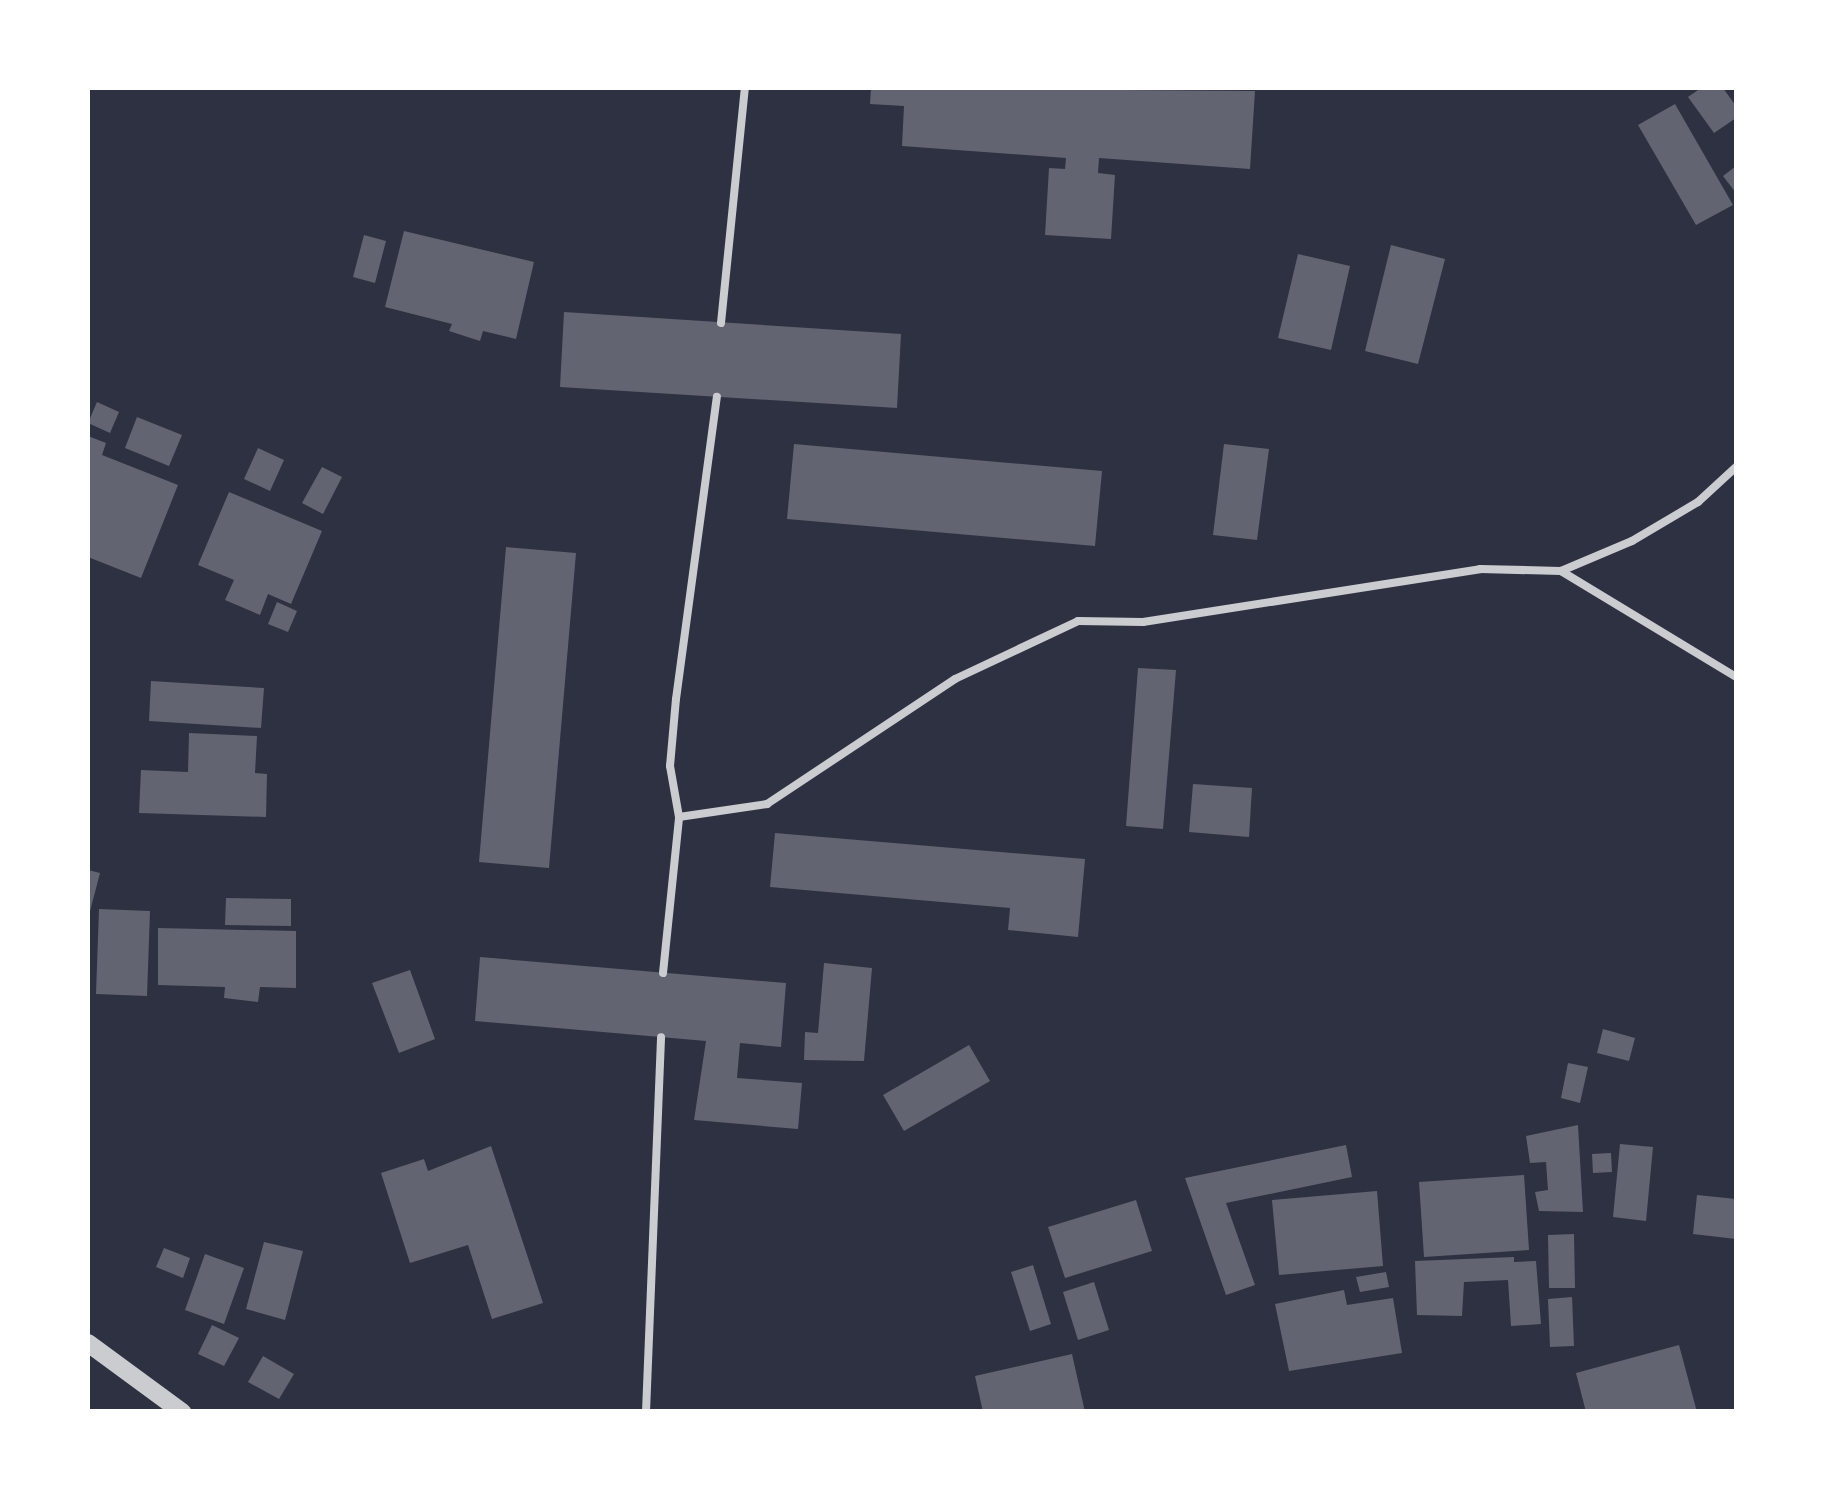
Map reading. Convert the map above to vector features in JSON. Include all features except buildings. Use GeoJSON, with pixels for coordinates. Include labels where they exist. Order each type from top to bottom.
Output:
{"type":"FeatureCollection","features":[{"type":"Feature","properties":{"kind":"street"},"geometry":{"type":"LineString","coordinates":[[88,1343],[182,1412]]}},
{"type":"Feature","properties":{"kind":"lane"},"geometry":{"type":"LineString","coordinates":[[721,323],[745,88]]}},
{"type":"Feature","properties":{"kind":"lane"},"geometry":{"type":"LineString","coordinates":[[663,973],[679,817],[670,766],[674,716],[717,397]]}},
{"type":"Feature","properties":{"kind":"lane"},"geometry":{"type":"LineString","coordinates":[[679,817],[767,804],[955,680],[1078,621],[1143,622],[1480,569],[1561,570],[1632,541],[1698,502],[1736,467]]}},
{"type":"Feature","properties":{"kind":"lane"},"geometry":{"type":"LineString","coordinates":[[1561,570],[1736,676]]}},
{"type":"Feature","properties":{"kind":"lane"},"geometry":{"type":"LineString","coordinates":[[646,1412],[662,1037]]}}]}
